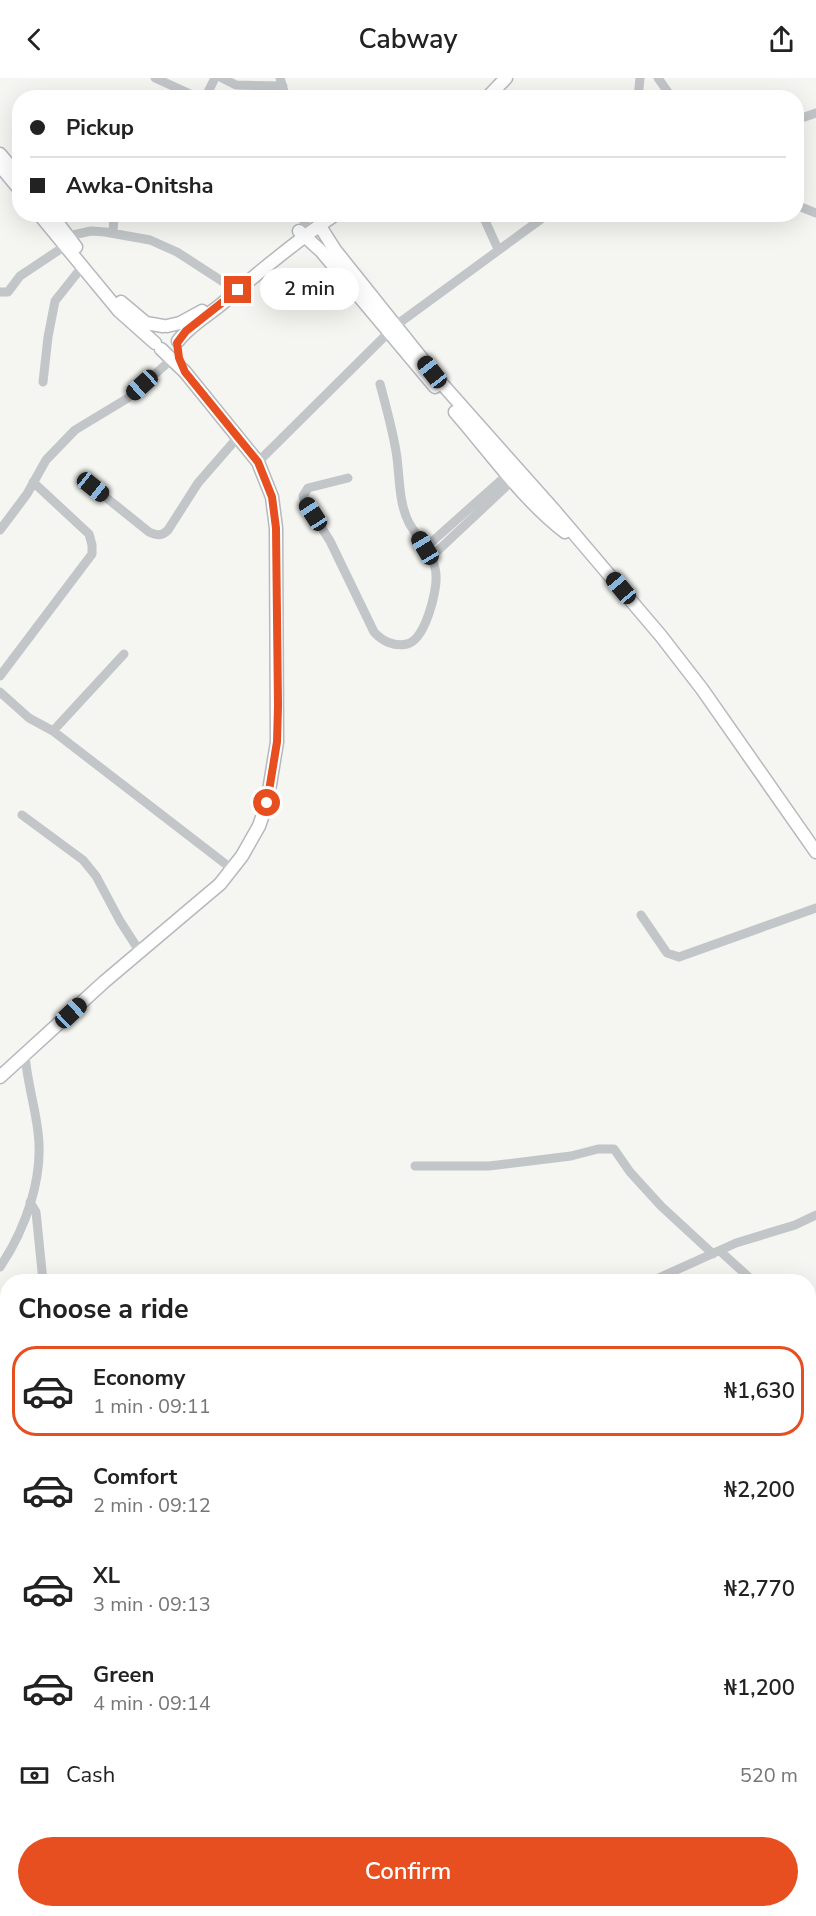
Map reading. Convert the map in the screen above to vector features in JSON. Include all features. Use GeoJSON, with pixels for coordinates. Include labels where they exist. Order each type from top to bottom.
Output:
{"type":"FeatureCollection","features":[{"type":"Feature","properties":{"kind":"main road"},"geometry":{"type":"LineString","coordinates":[[486,90],[496,78]]}},
{"type":"Feature","properties":{"kind":"main road"},"geometry":{"type":"LineString","coordinates":[[495,90],[506,78]]}},
{"type":"Feature","properties":{"kind":"main road"},"geometry":{"type":"LineString","coordinates":[[0,154],[12,168]]}},
{"type":"Feature","properties":{"kind":"main road"},"geometry":{"type":"LineString","coordinates":[[0,166],[12,180]]}},
{"type":"Feature","properties":{"kind":"main road"},"geometry":{"type":"LineString","coordinates":[[47,222],[122,304],[146,323],[165,326],[176,331],[179,358],[185,372]]}},
{"type":"Feature","properties":{"kind":"main road"},"geometry":{"type":"LineString","coordinates":[[0,1077],[220,884],[242,856],[259,826],[267,803],[277,742],[276,528],[272,497],[258,462],[185,372],[119,311],[82,267],[55,222]]}},
{"type":"Feature","properties":{"kind":"main road"},"geometry":{"type":"LineString","coordinates":[[321,222],[335,250],[392,329],[511,477],[550,519],[585,547]]}},
{"type":"Feature","properties":{"kind":"main road"},"geometry":{"type":"LineString","coordinates":[[158,346],[156,331],[198,314],[303,226]]}},
{"type":"Feature","properties":{"kind":"main road"},"geometry":{"type":"LineString","coordinates":[[303,226],[328,259],[655,628],[695,680],[816,852]]}},
{"type":"Feature","properties":{"kind":"main road"},"geometry":{"type":"LineString","coordinates":[[158,346],[168,350],[186,331],[271,262],[303,226]]}},
{"type":"Feature","properties":{"kind":"street"},"geometry":{"type":"LineString","coordinates":[[155,78],[181,90]]}},
{"type":"Feature","properties":{"kind":"street"},"geometry":{"type":"LineString","coordinates":[[222,78],[236,85],[281,82]]}},
{"type":"Feature","properties":{"kind":"street"},"geometry":{"type":"LineString","coordinates":[[113,233],[114,222]]}},
{"type":"Feature","properties":{"kind":"street"},"geometry":{"type":"LineString","coordinates":[[486,222],[498,249]]}},
{"type":"Feature","properties":{"kind":"street"},"geometry":{"type":"LineString","coordinates":[[258,462],[392,329],[537,222]]}},
{"type":"Feature","properties":{"kind":"street"},"geometry":{"type":"LineString","coordinates":[[0,291],[8,292],[20,276],[66,241],[91,231],[150,240],[168,248],[231,287]]}},
{"type":"Feature","properties":{"kind":"street"},"geometry":{"type":"LineString","coordinates":[[43,382],[55,301],[82,267]]}},
{"type":"Feature","properties":{"kind":"street"},"geometry":{"type":"LineString","coordinates":[[0,530],[9,520],[46,460],[75,430],[128,398],[172,359]]}},
{"type":"Feature","properties":{"kind":"street"},"geometry":{"type":"LineString","coordinates":[[348,478],[308,488],[303,496],[304,500],[330,541],[374,632],[385,641],[401,645],[410,643],[419,637],[424,628],[436,576],[428,552],[405,514],[396,451],[380,384]]}},
{"type":"Feature","properties":{"kind":"street"},"geometry":{"type":"LineString","coordinates":[[93,487],[149,532],[156,536],[163,535],[198,483],[238,437]]}},
{"type":"Feature","properties":{"kind":"street"},"geometry":{"type":"LineString","coordinates":[[428,552],[511,477]]}},
{"type":"Feature","properties":{"kind":"street"},"geometry":{"type":"LineString","coordinates":[[0,676],[93,554],[89,534],[33,483]]}},
{"type":"Feature","properties":{"kind":"street"},"geometry":{"type":"LineString","coordinates":[[53,731],[124,654]]}},
{"type":"Feature","properties":{"kind":"street"},"geometry":{"type":"LineString","coordinates":[[0,692],[29,718],[53,731],[232,869]]}},
{"type":"Feature","properties":{"kind":"street"},"geometry":{"type":"LineString","coordinates":[[22,815],[83,860],[96,876],[140,952]]}},
{"type":"Feature","properties":{"kind":"street"},"geometry":{"type":"LineString","coordinates":[[641,915],[667,953],[679,957],[816,908]]}},
{"type":"Feature","properties":{"kind":"street"},"geometry":{"type":"LineString","coordinates":[[0,1267],[11,1251],[35,1185],[39,1145],[25,1055]]}},
{"type":"Feature","properties":{"kind":"street"},"geometry":{"type":"LineString","coordinates":[[415,1166],[496,1166],[571,1156],[598,1149],[614,1149],[630,1172],[661,1206],[744,1274]]}},
{"type":"Feature","properties":{"kind":"street"},"geometry":{"type":"LineString","coordinates":[[30,1202],[36,1212],[42,1274]]}},
{"type":"Feature","properties":{"kind":"street"},"geometry":{"type":"LineString","coordinates":[[668,1274],[736,1243],[795,1225],[816,1215]]}},
{"type":"Feature","properties":{"kind":"route"},"geometry":{"type":"LineString","coordinates":[[238,290],[186,331],[177,343],[179,358],[185,372],[258,462],[272,497],[276,528],[278,706],[273,778],[267,803]]}}]}
